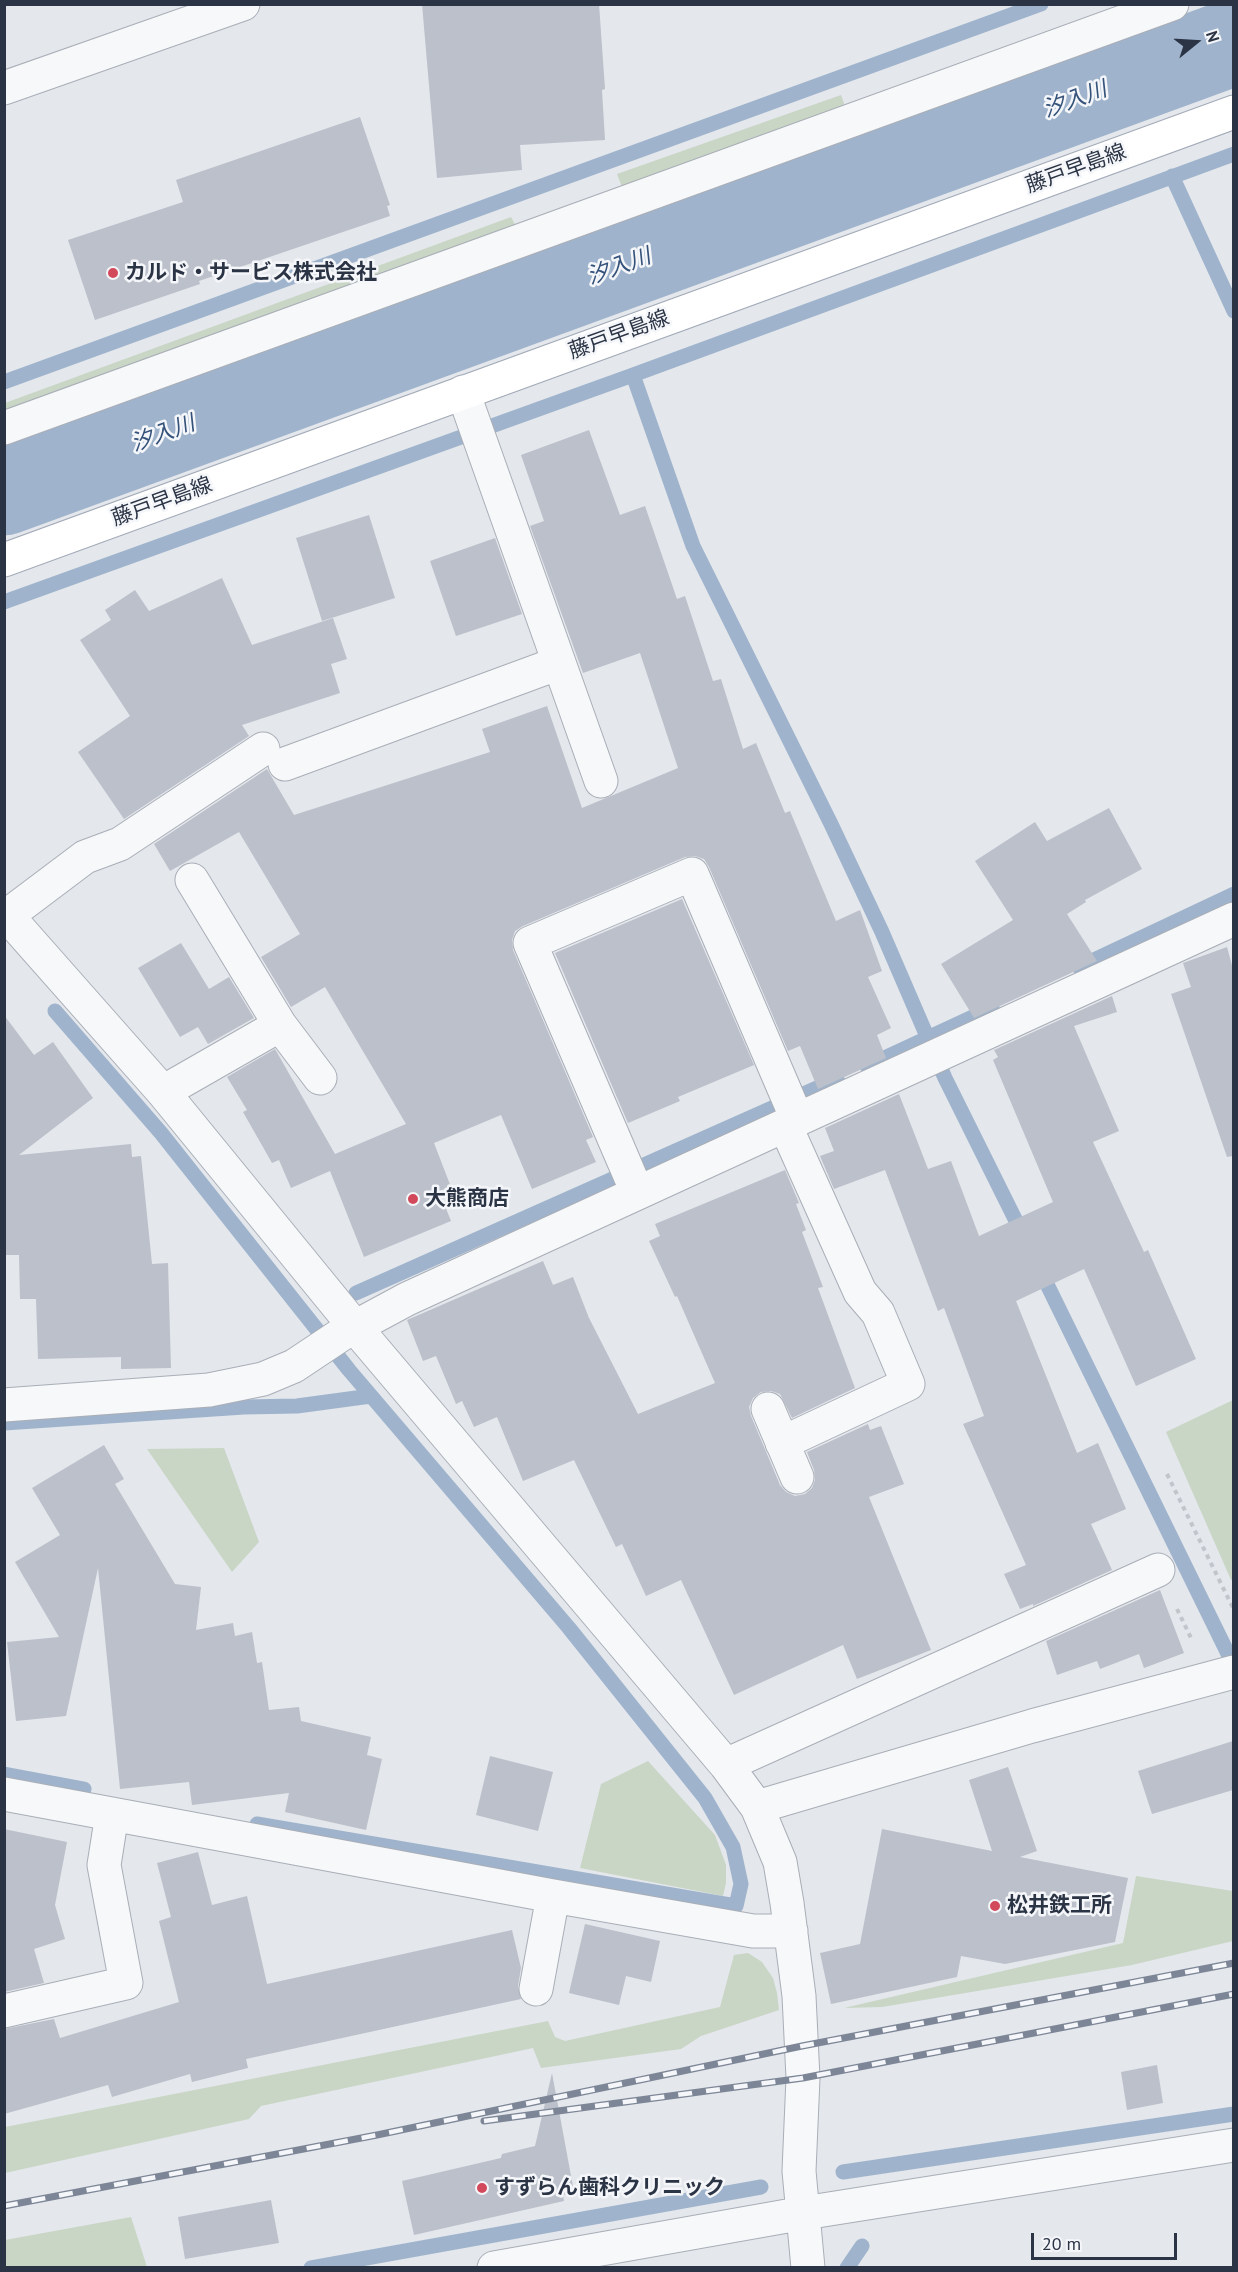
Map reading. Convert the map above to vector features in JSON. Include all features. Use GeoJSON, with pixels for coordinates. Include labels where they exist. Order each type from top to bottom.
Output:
{"type":"FeatureCollection","features":[{"type":"Feature","properties":{"kind":"main road","name":"藤戸早島線"},"geometry":{"type":"LineString","coordinates":[[4,560],[467,402],[1233,112]]}},
{"type":"Feature","properties":{"kind":"street"},"geometry":{"type":"LineString","coordinates":[[4,88],[243,4]]}},
{"type":"Feature","properties":{"kind":"street"},"geometry":{"type":"LineString","coordinates":[[4,428],[1172,4]]}},
{"type":"Feature","properties":{"kind":"street"},"geometry":{"type":"LineString","coordinates":[[467,402],[601,781]]}},
{"type":"Feature","properties":{"kind":"street"},"geometry":{"type":"LineString","coordinates":[[558,663],[274,757],[120,844],[85,857],[6,916],[163,1092],[349,1330],[726,1765],[757,1807],[780,1862],[791,1930],[802,2046],[799,2171],[808,2268]]}},
{"type":"Feature","properties":{"kind":"street"},"geometry":{"type":"LineString","coordinates":[[632,1179],[530,943],[692,874],[790,1112],[860,1292],[878,1313],[908,1384],[782,1443]]}},
{"type":"Feature","properties":{"kind":"street"},"geometry":{"type":"LineString","coordinates":[[192,880],[280,1025],[320,1078]]}},
{"type":"Feature","properties":{"kind":"street"},"geometry":{"type":"LineString","coordinates":[[4,1405],[209,1390],[263,1379],[294,1366],[349,1330],[632,1179],[790,1112],[937,1056],[1233,919]]}},
{"type":"Feature","properties":{"kind":"street"},"geometry":{"type":"LineString","coordinates":[[163,1092],[280,1025]]}},
{"type":"Feature","properties":{"kind":"street"},"geometry":{"type":"LineString","coordinates":[[768,1409],[797,1477]]}},
{"type":"Feature","properties":{"kind":"street"},"geometry":{"type":"LineString","coordinates":[[726,1765],[1158,1570]]}},
{"type":"Feature","properties":{"kind":"street"},"geometry":{"type":"LineString","coordinates":[[757,1807],[1032,1726],[1221,1675]]}},
{"type":"Feature","properties":{"kind":"street"},"geometry":{"type":"LineString","coordinates":[[4,1794],[753,1931],[791,1930]]}},
{"type":"Feature","properties":{"kind":"street"},"geometry":{"type":"LineString","coordinates":[[4,2011],[126,1983],[104,1865],[112,1814]]}},
{"type":"Feature","properties":{"kind":"street"},"geometry":{"type":"LineString","coordinates":[[536,1989],[553,1896]]}},
{"type":"Feature","properties":{"kind":"street"},"geometry":{"type":"LineString","coordinates":[[503,2267],[804,2212],[1233,2145]]}},
{"type":"Feature","properties":{"kind":"path"},"geometry":{"type":"LineString","coordinates":[[1167,1474],[1233,1610]]}},
{"type":"Feature","properties":{"kind":"path"},"geometry":{"type":"LineString","coordinates":[[1200,1560],[1208,1556]]}},
{"type":"Feature","properties":{"kind":"path"},"geometry":{"type":"LineString","coordinates":[[1158,1570],[1221,1675]]}},
{"type":"Feature","properties":{"kind":"green space"},"geometry":{"type":"Polygon","coordinates":[[[1095,50],[1101,70],[398,327],[5,474],[4,442],[495,268],[1095,50]]]}},
{"type":"Feature","properties":{"kind":"green space"},"geometry":{"type":"Polygon","coordinates":[[[841,95],[847,112],[625,195],[617,174],[841,95]]]}},
{"type":"Feature","properties":{"kind":"green space"},"geometry":{"type":"Polygon","coordinates":[[[511,217],[519,232],[5,419],[5,403],[511,217]]]}},
{"type":"Feature","properties":{"kind":"green space"},"geometry":{"type":"Polygon","coordinates":[[[1233,1400],[1234,1578],[1231,1580],[1166,1432],[1233,1400]]]}},
{"type":"Feature","properties":{"kind":"green space"},"geometry":{"type":"Polygon","coordinates":[[[224,1448],[259,1542],[232,1572],[147,1449],[224,1448]]]}},
{"type":"Feature","properties":{"kind":"green space"},"geometry":{"type":"Polygon","coordinates":[[[648,1761],[715,1835],[726,1865],[723,1896],[580,1868],[601,1784],[648,1761]]]}},
{"type":"Feature","properties":{"kind":"green space"},"geometry":{"type":"Polygon","coordinates":[[[1136,1876],[1233,1891],[1233,1941],[1132,1965],[882,2007],[844,2008],[1123,1943],[1136,1876]]]}},
{"type":"Feature","properties":{"kind":"green space"},"geometry":{"type":"Polygon","coordinates":[[[748,1953],[762,1962],[773,1978],[779,2010],[701,2036],[681,2049],[541,2068],[533,2048],[261,2106],[249,2119],[5,2173],[5,2127],[548,2021],[555,2037],[565,2041],[720,2007],[734,1955],[748,1953]]]}},
{"type":"Feature","properties":{"kind":"green space"},"geometry":{"type":"Polygon","coordinates":[[[131,2217],[147,2267],[5,2267],[5,2240],[131,2217]]]}},
{"type":"Feature","properties":{"kind":"building"},"geometry":{"type":"Polygon","coordinates":[[[422,4],[599,4],[605,89],[602,90],[605,140],[520,145],[522,170],[437,178],[422,4]]]}},
{"type":"Feature","properties":{"kind":"building"},"geometry":{"type":"Polygon","coordinates":[[[360,117],[390,205],[387,206],[390,216],[199,281],[200,284],[95,320],[68,240],[183,202],[176,180],[360,117]]]}},
{"type":"Feature","properties":{"kind":"building"},"geometry":{"type":"Polygon","coordinates":[[[589,430],[620,515],[645,506],[677,599],[685,596],[713,681],[721,679],[743,749],[756,743],[785,813],[790,811],[836,921],[860,910],[882,971],[868,977],[891,1028],[877,1035],[886,1058],[818,1089],[800,1046],[788,1051],[709,867],[704,859],[695,856],[685,857],[523,926],[515,931],[512,940],[513,950],[593,1137],[586,1140],[596,1162],[532,1189],[501,1115],[434,1143],[451,1187],[439,1191],[451,1221],[364,1257],[330,1171],[291,1188],[279,1160],[272,1163],[243,1112],[247,1110],[227,1077],[275,1049],[335,1154],[406,1124],[325,987],[291,1007],[261,957],[300,934],[239,832],[170,871],[154,844],[267,769],[294,815],[490,752],[482,729],[547,706],[582,808],[678,768],[640,653],[583,673],[530,526],[544,521],[521,455],[589,430]]]}},
{"type":"Feature","properties":{"kind":"building"},"geometry":{"type":"Polygon","coordinates":[[[369,515],[395,598],[322,621],[296,538],[369,515]]]}},
{"type":"Feature","properties":{"kind":"building"},"geometry":{"type":"Polygon","coordinates":[[[495,538],[522,614],[456,636],[430,561],[495,538]]]}},
{"type":"Feature","properties":{"kind":"building"},"geometry":{"type":"Polygon","coordinates":[[[222,578],[252,645],[333,618],[347,659],[331,664],[340,693],[242,725],[249,736],[124,819],[78,752],[130,716],[80,640],[111,620],[105,610],[135,590],[149,611],[222,578]]]}},
{"type":"Feature","properties":{"kind":"building"},"geometry":{"type":"Polygon","coordinates":[[[1109,808],[1142,869],[1085,900],[1086,902],[1067,914],[1097,961],[974,1018],[941,964],[1013,920],[975,861],[1035,822],[1047,841],[1109,808]]]}},
{"type":"Feature","properties":{"kind":"building"},"geometry":{"type":"Polygon","coordinates":[[[682,899],[754,1065],[678,1097],[680,1101],[628,1123],[555,953],[682,899]]]}},
{"type":"Feature","properties":{"kind":"building"},"geometry":{"type":"Polygon","coordinates":[[[181,943],[209,989],[229,977],[254,1018],[208,1044],[198,1027],[180,1037],[138,968],[181,943]]]}},
{"type":"Feature","properties":{"kind":"building"},"geometry":{"type":"Polygon","coordinates":[[[1227,947],[1233,969],[1233,1156],[1227,1157],[1171,994],[1191,987],[1183,963],[1227,947]]]}},
{"type":"Feature","properties":{"kind":"building"},"geometry":{"type":"Polygon","coordinates":[[[1112,996],[1117,1012],[1074,1026],[1119,1131],[1093,1142],[1144,1252],[1148,1250],[1196,1359],[1136,1386],[1084,1269],[1016,1301],[1077,1453],[1098,1443],[1126,1509],[1091,1524],[1112,1570],[1033,1606],[1033,1604],[1020,1609],[1004,1574],[1026,1565],[963,1424],[984,1416],[944,1308],[938,1311],[885,1170],[834,1189],[820,1156],[834,1151],[825,1128],[899,1094],[928,1169],[951,1161],[979,1236],[1053,1202],[993,1060],[998,1057],[994,1050],[1112,996]]]}},
{"type":"Feature","properties":{"kind":"building"},"geometry":{"type":"Polygon","coordinates":[[[4,1015],[34,1055],[53,1042],[93,1098],[19,1155],[131,1144],[132,1157],[141,1156],[152,1264],[168,1263],[171,1368],[121,1369],[121,1357],[38,1359],[36,1299],[20,1299],[19,1255],[4,1255],[4,1015]]]}},
{"type":"Feature","properties":{"kind":"building"},"geometry":{"type":"Polygon","coordinates":[[[785,1170],[799,1203],[796,1204],[806,1230],[802,1232],[823,1287],[818,1288],[855,1388],[792,1418],[780,1394],[771,1391],[761,1392],[753,1398],[749,1407],[751,1416],[780,1485],[786,1492],[795,1496],[805,1494],[812,1488],[815,1480],[807,1452],[868,1424],[870,1430],[881,1426],[904,1484],[869,1497],[931,1650],[857,1679],[843,1645],[734,1695],[681,1580],[646,1596],[622,1544],[616,1547],[574,1460],[523,1481],[497,1417],[474,1427],[462,1401],[456,1404],[436,1356],[423,1361],[407,1320],[543,1261],[553,1285],[573,1277],[589,1318],[638,1414],[715,1383],[677,1296],[675,1297],[649,1241],[660,1236],[655,1224],[785,1170]]]}},
{"type":"Feature","properties":{"kind":"building"},"geometry":{"type":"Polygon","coordinates":[[[104,1445],[124,1479],[115,1484],[175,1584],[201,1587],[196,1630],[233,1623],[235,1636],[252,1632],[257,1663],[262,1662],[269,1710],[299,1707],[301,1721],[371,1737],[367,1755],[382,1759],[366,1830],[285,1812],[289,1793],[192,1805],[189,1782],[120,1789],[98,1568],[66,1716],[16,1721],[7,1642],[59,1637],[15,1562],[60,1535],[32,1488],[104,1445]]]}},
{"type":"Feature","properties":{"kind":"building"},"geometry":{"type":"Polygon","coordinates":[[[1160,1590],[1184,1653],[1144,1668],[1139,1654],[1100,1669],[1097,1661],[1057,1675],[1046,1641],[1160,1590]]]}},
{"type":"Feature","properties":{"kind":"building"},"geometry":{"type":"Polygon","coordinates":[[[1233,1741],[1233,1790],[1152,1814],[1138,1771],[1233,1741]]]}},
{"type":"Feature","properties":{"kind":"building"},"geometry":{"type":"Polygon","coordinates":[[[490,1756],[553,1772],[538,1831],[476,1815],[490,1756]]]}},
{"type":"Feature","properties":{"kind":"building","name":"松井鉄工所"},"geometry":{"type":"Polygon","coordinates":[[[1008,1767],[1037,1851],[1020,1857],[1128,1878],[1115,1942],[1005,1964],[961,1956],[957,1977],[831,2004],[820,1953],[860,1944],[882,1829],[992,1851],[969,1780],[1008,1767]]]}},
{"type":"Feature","properties":{"kind":"building"},"geometry":{"type":"Polygon","coordinates":[[[4,1829],[67,1842],[55,1905],[65,1939],[34,1949],[44,1983],[4,1992],[4,1829]]]}},
{"type":"Feature","properties":{"kind":"building"},"geometry":{"type":"Polygon","coordinates":[[[198,1852],[212,1905],[247,1896],[267,1984],[512,1930],[521,1968],[518,1986],[521,1999],[246,2059],[248,2068],[192,2082],[190,2074],[112,2097],[108,2085],[4,2114],[4,2029],[54,2019],[60,2038],[179,2002],[159,1921],[171,1917],[157,1863],[198,1852]]]}},
{"type":"Feature","properties":{"kind":"building"},"geometry":{"type":"Polygon","coordinates":[[[585,1924],[660,1941],[651,1982],[626,1976],[619,2005],[569,1993],[585,1924]]]}},
{"type":"Feature","properties":{"kind":"building"},"geometry":{"type":"Polygon","coordinates":[[[1157,2065],[1163,2103],[1127,2110],[1121,2072],[1157,2065]]]}},
{"type":"Feature","properties":{"kind":"building","name":"すずらん歯科クリニック"},"geometry":{"type":"Polygon","coordinates":[[[552,2073],[574,2192],[563,2195],[564,2201],[414,2235],[402,2181],[501,2158],[502,2154],[535,2146],[552,2073]]]}},
{"type":"Feature","properties":{"kind":"building"},"geometry":{"type":"Polygon","coordinates":[[[271,2200],[279,2243],[185,2259],[178,2217],[271,2200]]]}},
{"type":"Feature","properties":{"kind":"waterway"},"geometry":{"type":"LineString","coordinates":[[4,382],[1041,4]]}},
{"type":"Feature","properties":{"kind":"waterway","name":"汐入川"},"geometry":{"type":"LineString","coordinates":[[4,492],[1234,42]]}},
{"type":"Feature","properties":{"kind":"waterway"},"geometry":{"type":"LineString","coordinates":[[4,602],[633,375],[1234,154]]}},
{"type":"Feature","properties":{"kind":"waterway"},"geometry":{"type":"LineString","coordinates":[[1172,176],[1234,311]]}},
{"type":"Feature","properties":{"kind":"waterway"},"geometry":{"type":"LineString","coordinates":[[633,375],[693,546],[831,824],[882,932],[945,1078],[1024,1237]]}},
{"type":"Feature","properties":{"kind":"waterway"},"geometry":{"type":"LineString","coordinates":[[1079,967],[1234,894]]}},
{"type":"Feature","properties":{"kind":"waterway"},"geometry":{"type":"LineString","coordinates":[[867,1066],[992,1008]]}},
{"type":"Feature","properties":{"kind":"waterway"},"geometry":{"type":"LineString","coordinates":[[55,1011],[161,1133],[349,1370],[569,1628],[705,1798],[733,1847],[741,1884],[736,1906],[257,1824]]}},
{"type":"Feature","properties":{"kind":"waterway"},"geometry":{"type":"LineString","coordinates":[[356,1293],[837,1079]]}},
{"type":"Feature","properties":{"kind":"waterway"},"geometry":{"type":"LineString","coordinates":[[1040,1270],[1234,1666]]}},
{"type":"Feature","properties":{"kind":"waterway"},"geometry":{"type":"LineString","coordinates":[[4,1423],[244,1407],[297,1406],[371,1396]]}},
{"type":"Feature","properties":{"kind":"waterway"},"geometry":{"type":"LineString","coordinates":[[4,1774],[84,1789]]}},
{"type":"Feature","properties":{"kind":"waterway"},"geometry":{"type":"LineString","coordinates":[[843,2172],[1234,2114]]}},
{"type":"Feature","properties":{"kind":"waterway"},"geometry":{"type":"LineString","coordinates":[[311,2268],[761,2187]]}},
{"type":"Feature","properties":{"kind":"waterway"},"geometry":{"type":"LineString","coordinates":[[847,2268],[862,2246]]}},
{"type":"Feature","properties":{"kind":"railway"},"geometry":{"type":"LineString","coordinates":[[4,2206],[377,2135],[802,2046],[1234,1963]]}},
{"type":"Feature","properties":{"kind":"railway"},"geometry":{"type":"LineString","coordinates":[[484,2121],[803,2078],[1234,1994]]}},
{"type":"Feature","properties":{"kind":"place","name":"カルド・サービス株式会社"},"geometry":{"type":"Point","coordinates":[113,273]}},
{"type":"Feature","properties":{"kind":"place","name":"大熊商店"},"geometry":{"type":"Point","coordinates":[413,1199]}},
{"type":"Feature","properties":{"kind":"place","name":"松井鉄工所"},"geometry":{"type":"Point","coordinates":[995,1906]}},
{"type":"Feature","properties":{"kind":"place","name":"すずらん歯科クリニック"},"geometry":{"type":"Point","coordinates":[482,2188]}}]}
